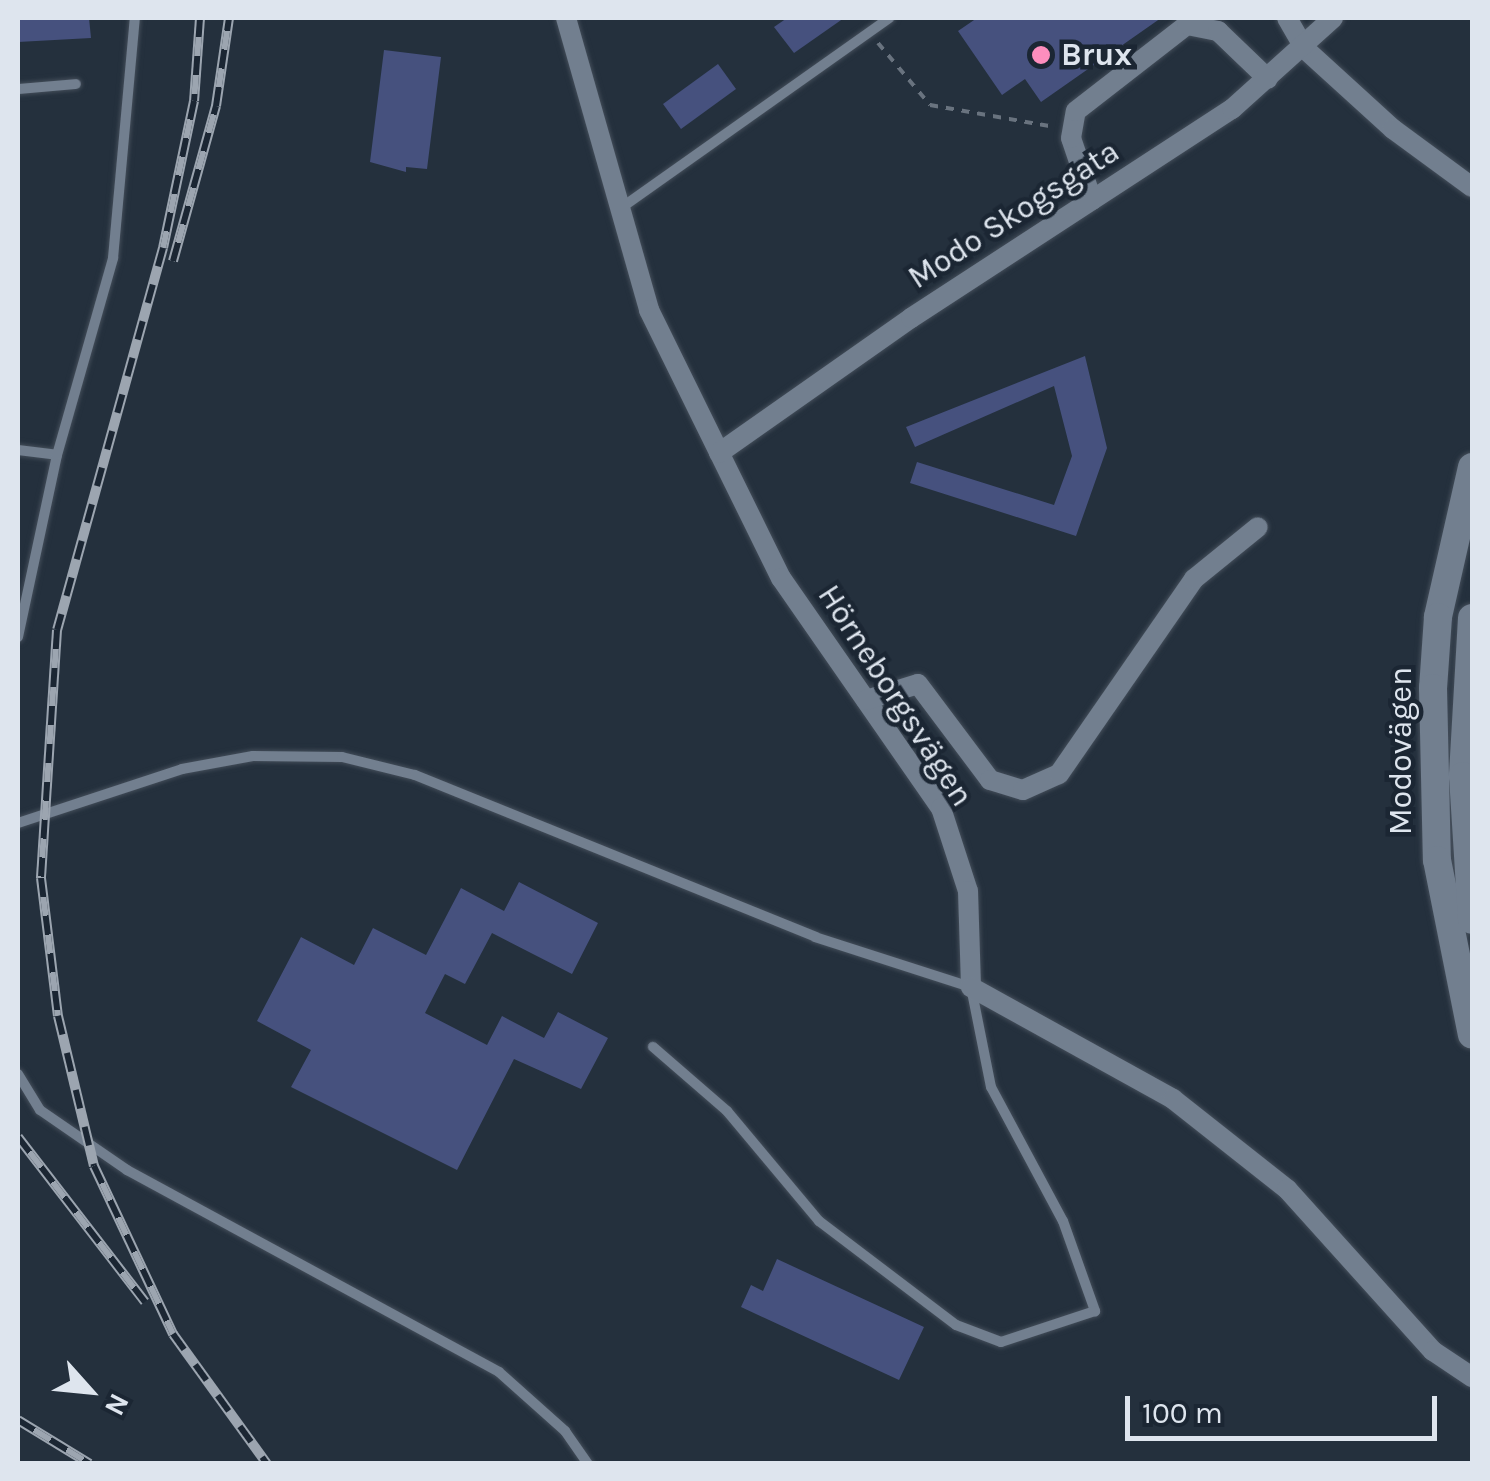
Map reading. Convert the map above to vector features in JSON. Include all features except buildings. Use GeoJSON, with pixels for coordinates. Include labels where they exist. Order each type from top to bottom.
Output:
{"type":"FeatureCollection","features":[{"type":"Feature","properties":{"kind":"main road","name":"Modovägen"},"geometry":{"type":"LineString","coordinates":[[1472,466],[1438,617],[1433,688],[1437,860],[1472,1036]]}},
{"type":"Feature","properties":{"kind":"main road","name":"Modovägen"},"geometry":{"type":"LineString","coordinates":[[1472,618],[1464,794],[1472,920]]}},
{"type":"Feature","properties":{"kind":"street","name":"Hörneborgsvägen"},"geometry":{"type":"LineString","coordinates":[[566,18],[648,310],[781,578],[941,808],[968,891],[971,986]]}},
{"type":"Feature","properties":{"kind":"street"},"geometry":{"type":"LineString","coordinates":[[1286,18],[1305,49],[1392,129],[1472,187]]}},
{"type":"Feature","properties":{"kind":"street","name":"Modo Skogsgata"},"geometry":{"type":"LineString","coordinates":[[719,453],[1268,79],[1305,49],[1333,18]]}},
{"type":"Feature","properties":{"kind":"street"},"geometry":{"type":"LineString","coordinates":[[1092,200],[1070,122],[1076,110],[1187,25],[1218,31],[1268,79]]}},
{"type":"Feature","properties":{"kind":"street"},"geometry":{"type":"LineString","coordinates":[[866,700],[918,684],[990,780],[1023,790],[1059,774],[1194,579],[1258,527]]}},
{"type":"Feature","properties":{"kind":"street"},"geometry":{"type":"LineString","coordinates":[[971,986],[1173,1099],[1286,1189],[1433,1351],[1472,1377]]}},
{"type":"Feature","properties":{"kind":"lane"},"geometry":{"type":"LineString","coordinates":[[18,637],[57,455],[113,258],[135,18]]}},
{"type":"Feature","properties":{"kind":"lane"},"geometry":{"type":"LineString","coordinates":[[620,209],[889,18]]}},
{"type":"Feature","properties":{"kind":"lane"},"geometry":{"type":"LineString","coordinates":[[18,88],[76,84]]}},
{"type":"Feature","properties":{"kind":"lane"},"geometry":{"type":"LineString","coordinates":[[18,450],[57,455]]}},
{"type":"Feature","properties":{"kind":"lane"},"geometry":{"type":"LineString","coordinates":[[18,823],[182,768],[253,756],[342,756],[416,775],[796,930],[971,986],[991,1087],[1063,1220],[1095,1311],[1001,1342],[956,1325],[819,1221],[727,1111],[653,1047]]}},
{"type":"Feature","properties":{"kind":"lane"},"geometry":{"type":"LineString","coordinates":[[18,1074],[40,1110],[127,1170],[499,1372],[565,1431],[588,1464]]}},
{"type":"Feature","properties":{"kind":"path"},"geometry":{"type":"LineString","coordinates":[[869,32],[930,105],[978,108],[1045,130],[1070,122]]}},
{"type":"Feature","properties":{"kind":"railway"},"geometry":{"type":"LineString","coordinates":[[200,18],[194,101],[163,248],[57,630],[41,878],[58,1016],[94,1166],[173,1334],[267,1464]]}},
{"type":"Feature","properties":{"kind":"railway"},"geometry":{"type":"LineString","coordinates":[[173,261],[216,106],[229,18]]}},
{"type":"Feature","properties":{"kind":"railway"},"geometry":{"type":"LineString","coordinates":[[18,1137],[145,1302]]}},
{"type":"Feature","properties":{"kind":"railway"},"geometry":{"type":"LineString","coordinates":[[18,1420],[90,1464]]}},
{"type":"Feature","properties":{"kind":"place","name":"Brux"},"geometry":{"type":"Point","coordinates":[1041,55]}}]}
